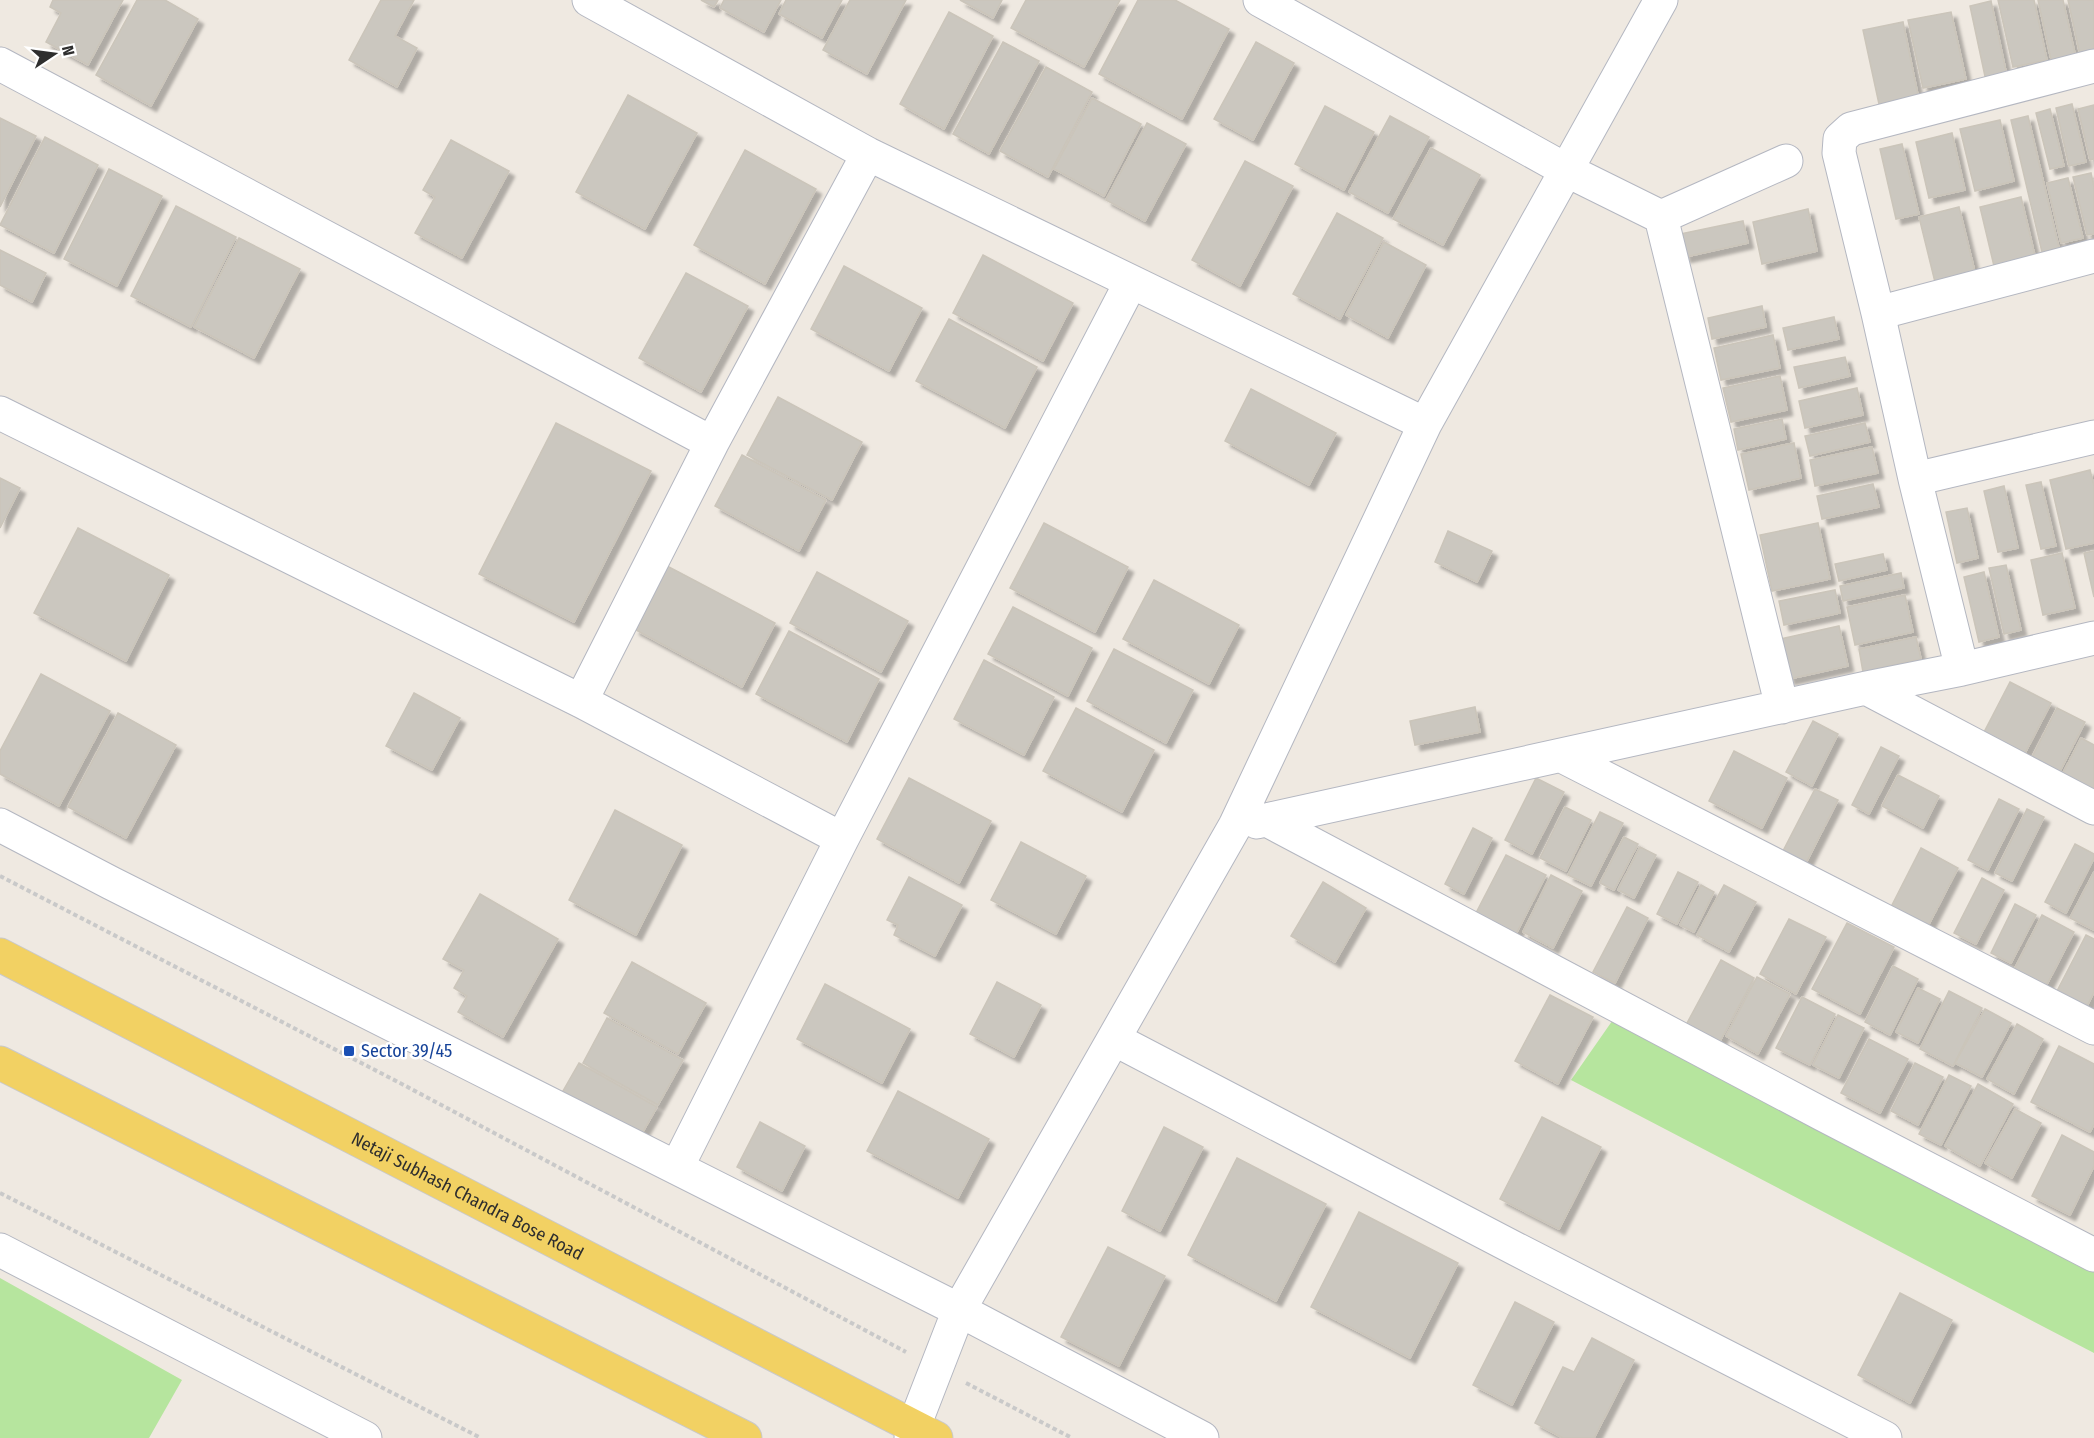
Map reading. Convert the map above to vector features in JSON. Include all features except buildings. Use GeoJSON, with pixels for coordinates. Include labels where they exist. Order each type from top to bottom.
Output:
{"type":"FeatureCollection","features":[{"type":"Feature","properties":{"kind":"main road","name":"Netaji Subhash Chandra Bose Road"},"geometry":{"type":"LineString","coordinates":[[0,955],[920,1434]]}},
{"type":"Feature","properties":{"kind":"main road"},"geometry":{"type":"LineString","coordinates":[[0,1063],[745,1438]]}},
{"type":"Feature","properties":{"kind":"street"},"geometry":{"type":"LineString","coordinates":[[589,0],[868,154],[1425,424]]}},
{"type":"Feature","properties":{"kind":"street"},"geometry":{"type":"LineString","coordinates":[[1260,0],[1566,170],[1661,217],[1782,707]]}},
{"type":"Feature","properties":{"kind":"street"},"geometry":{"type":"LineString","coordinates":[[920,1434],[936,1368],[959,1310],[1235,826],[1425,424],[1661,0]]}},
{"type":"Feature","properties":{"kind":"street"},"geometry":{"type":"LineString","coordinates":[[0,64],[712,443]]}},
{"type":"Feature","properties":{"kind":"street"},"geometry":{"type":"LineString","coordinates":[[1962,669],[1839,153],[1840,139],[1851,129],[2094,66]]}},
{"type":"Feature","properties":{"kind":"street"},"geometry":{"type":"LineString","coordinates":[[581,701],[712,443],[868,154]]}},
{"type":"Feature","properties":{"kind":"street"},"geometry":{"type":"LineString","coordinates":[[1661,217],[1786,161]]}},
{"type":"Feature","properties":{"kind":"street"},"geometry":{"type":"LineString","coordinates":[[1878,313],[2094,256]]}},
{"type":"Feature","properties":{"kind":"street"},"geometry":{"type":"LineString","coordinates":[[677,1167],[842,839],[1131,282]]}},
{"type":"Feature","properties":{"kind":"street"},"geometry":{"type":"LineString","coordinates":[[0,413],[581,701],[842,839]]}},
{"type":"Feature","properties":{"kind":"street"},"geometry":{"type":"LineString","coordinates":[[1915,479],[2094,437]]}},
{"type":"Feature","properties":{"kind":"street"},"geometry":{"type":"LineString","coordinates":[[1235,826],[1962,669],[2094,638]]}},
{"type":"Feature","properties":{"kind":"street"},"geometry":{"type":"LineString","coordinates":[[1866,688],[2094,808]]}},
{"type":"Feature","properties":{"kind":"street"},"geometry":{"type":"LineString","coordinates":[[1562,756],[2094,1028]]}},
{"type":"Feature","properties":{"kind":"street"},"geometry":{"type":"LineString","coordinates":[[1267,820],[1822,1114],[2094,1255]]}},
{"type":"Feature","properties":{"kind":"street"},"geometry":{"type":"LineString","coordinates":[[0,825],[132,894],[959,1310],[1202,1438]]}},
{"type":"Feature","properties":{"kind":"street"},"geometry":{"type":"LineString","coordinates":[[1114,1039],[1884,1438]]}},
{"type":"Feature","properties":{"kind":"street"},"geometry":{"type":"LineString","coordinates":[[0,1250],[365,1438]]}},
{"type":"Feature","properties":{"kind":"path"},"geometry":{"type":"LineString","coordinates":[[0,876],[400,1083],[1072,1438]]}},
{"type":"Feature","properties":{"kind":"path"},"geometry":{"type":"LineString","coordinates":[[0,1193],[481,1438]]}},
{"type":"Feature","properties":{"kind":"green space"},"geometry":{"type":"Polygon","coordinates":[[[1617,1014],[2094,1272],[2094,1353],[1571,1080],[1617,1014]]]}},
{"type":"Feature","properties":{"kind":"green space"},"geometry":{"type":"Polygon","coordinates":[[[0,1278],[182,1380],[149,1438],[0,1438],[0,1278]]]}},
{"type":"Feature","properties":{"kind":"place","name":"Sector 39/45"},"geometry":{"type":"Point","coordinates":[349,1051]}}]}
